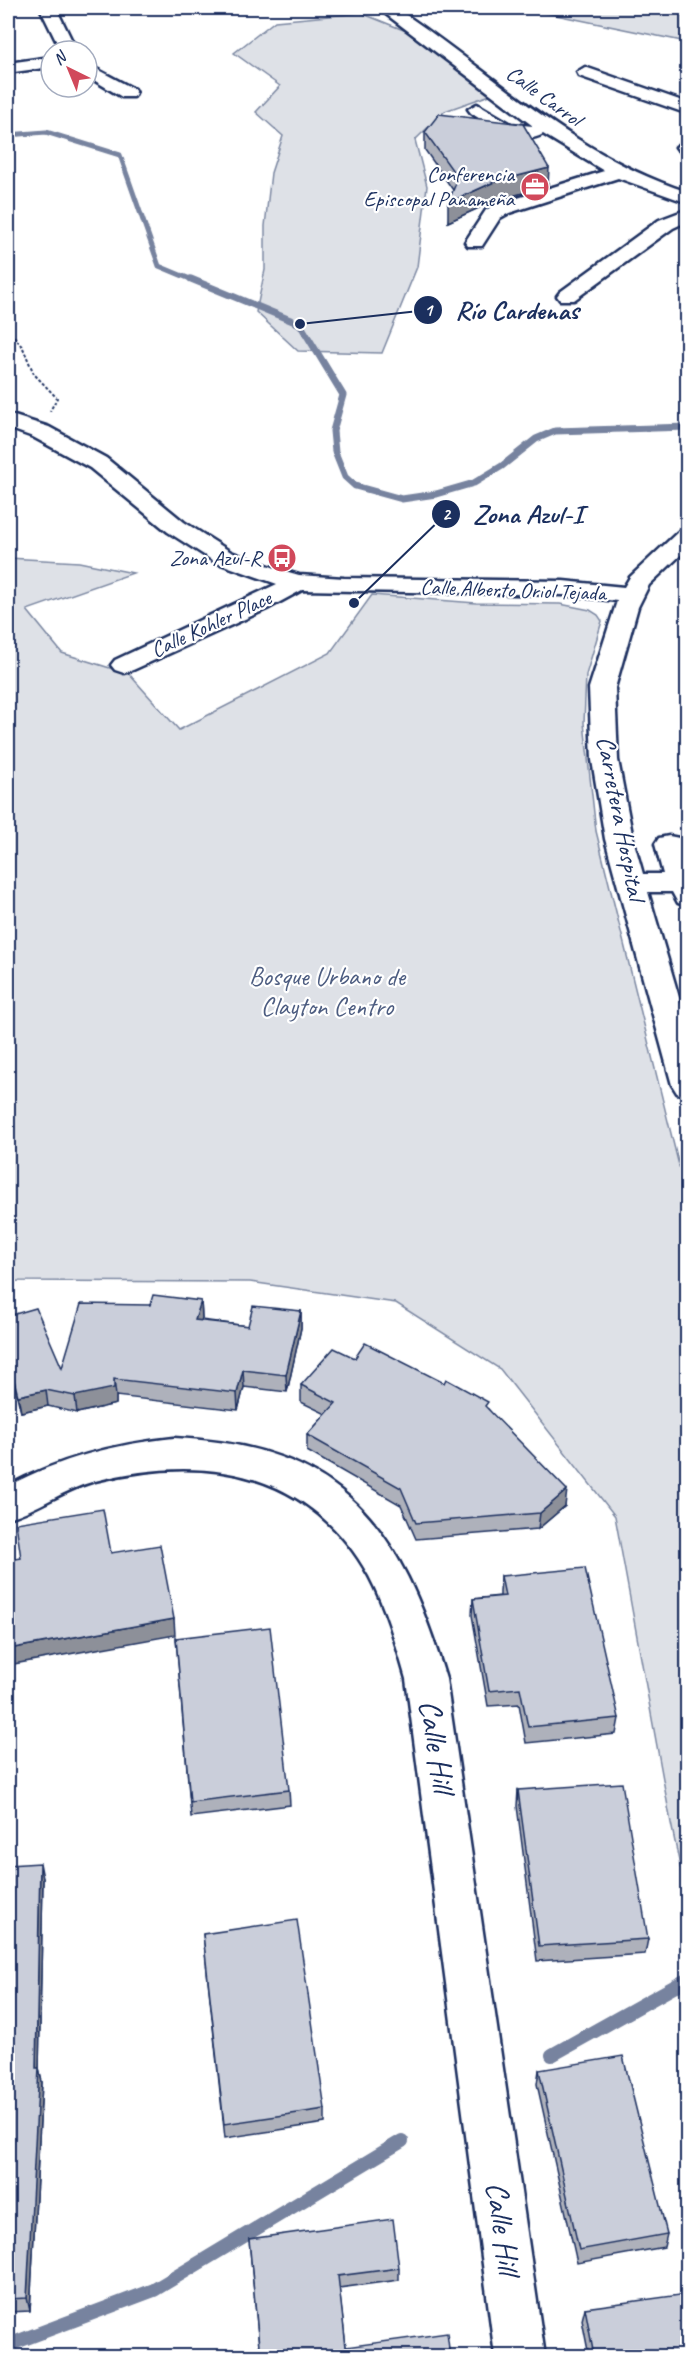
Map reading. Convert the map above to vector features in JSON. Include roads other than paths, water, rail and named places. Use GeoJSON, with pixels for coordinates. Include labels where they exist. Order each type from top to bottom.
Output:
{"type":"FeatureCollection","features":[{"type":"Feature","properties":{"kind":"street"},"geometry":{"type":"LineString","coordinates":[[48,8],[63,39]]}},
{"type":"Feature","properties":{"kind":"street"},"geometry":{"type":"LineString","coordinates":[[391,11],[416,10]]}},
{"type":"Feature","properties":{"kind":"street","name":"Calle Carrol"},"geometry":{"type":"LineString","coordinates":[[391,11],[553,131],[619,172],[687,198]]}},
{"type":"Feature","properties":{"kind":"street"},"geometry":{"type":"LineString","coordinates":[[14,67],[39,64]]}},
{"type":"Feature","properties":{"kind":"street"},"geometry":{"type":"LineString","coordinates":[[585,72],[687,109]]}},
{"type":"Feature","properties":{"kind":"street"},"geometry":{"type":"LineString","coordinates":[[99,76],[128,93]]}},
{"type":"Feature","properties":{"kind":"street"},"geometry":{"type":"LineString","coordinates":[[477,109],[506,129],[525,133],[553,131]]}},
{"type":"Feature","properties":{"kind":"street"},"geometry":{"type":"LineString","coordinates":[[475,243],[493,214],[502,209],[619,172]]}},
{"type":"Feature","properties":{"kind":"street"},"geometry":{"type":"LineString","coordinates":[[567,296],[666,224],[687,214]]}},
{"type":"Feature","properties":{"kind":"street","name":"Calle Alberto Oriol Tejada"},"geometry":{"type":"LineString","coordinates":[[8,421],[58,441],[98,464],[176,527],[224,557],[245,566],[298,582],[424,587],[563,588],[632,595]]}},
{"type":"Feature","properties":{"kind":"street","name":"Carretera Hospital"},"geometry":{"type":"LineString","coordinates":[[687,536],[651,567],[632,595],[620,626],[602,688],[602,728],[611,795],[632,884],[687,1085]]}},
{"type":"Feature","properties":{"kind":"street"},"geometry":{"type":"LineString","coordinates":[[563,588],[610,583],[651,567]]}},
{"type":"Feature","properties":{"kind":"street","name":"Calle Kohler Place"},"geometry":{"type":"LineString","coordinates":[[124,665],[258,604],[298,582]]}},
{"type":"Feature","properties":{"kind":"street"},"geometry":{"type":"LineString","coordinates":[[563,588],[604,606],[620,626]]}},
{"type":"Feature","properties":{"kind":"street"},"geometry":{"type":"LineString","coordinates":[[632,884],[683,890],[669,844]]}},
{"type":"Feature","properties":{"kind":"street","name":"Calle Hill"},"geometry":{"type":"LineString","coordinates":[[8,1503],[33,1488],[70,1472],[108,1461],[149,1454],[182,1453],[232,1457],[304,1483],[338,1508],[376,1553],[399,1596],[426,1679],[520,2356]]}},
{"type":"Feature","properties":{"kind":"waterway"},"geometry":{"type":"LineString","coordinates":[[8,135],[46,132],[120,155],[159,266],[195,281]]}},
{"type":"Feature","properties":{"kind":"waterway"},"geometry":{"type":"LineString","coordinates":[[191,279],[300,324],[343,395],[333,431],[335,452],[345,477],[355,486],[402,499],[436,494],[474,483],[502,466],[536,439],[555,431],[688,427]]}},
{"type":"Feature","properties":{"kind":"waterway"},"geometry":{"type":"LineString","coordinates":[[552,2055],[688,1979]]}},
{"type":"Feature","properties":{"kind":"waterway"},"geometry":{"type":"LineString","coordinates":[[8,2345],[154,2290],[402,2141]]}},
{"type":"Feature","properties":{"kind":"place","name":"Conferencia Episcopal Panameña"},"geometry":{"type":"Point","coordinates":[535,187]}},
{"type":"Feature","properties":{"kind":"place","name":"Río Cardenas"},"geometry":{"type":"Point","coordinates":[300,324]}},
{"type":"Feature","properties":{"kind":"place","name":"Zona Azul-R"},"geometry":{"type":"Point","coordinates":[282,558]}},
{"type":"Feature","properties":{"kind":"place","name":"Zona Azul-I"},"geometry":{"type":"Point","coordinates":[354,603]}},
{"type":"Feature","properties":{"kind":"park label","name":"Bosque Urbano de Clayton Centro"},"geometry":{"type":"Point","coordinates":[327,991]}}]}
